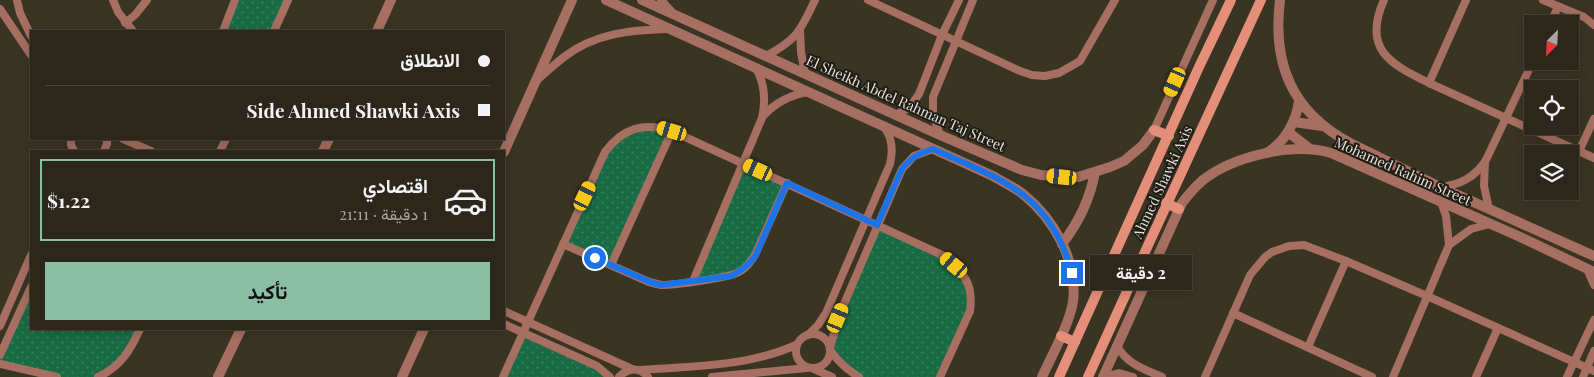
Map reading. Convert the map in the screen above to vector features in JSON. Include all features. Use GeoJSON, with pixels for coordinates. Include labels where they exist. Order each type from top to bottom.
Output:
{"type":"FeatureCollection","features":[{"type":"Feature","properties":{"kind":"main road","name":"Ahmed Shawki Axis"},"geometry":{"type":"LineString","coordinates":[[1059,377],[1231,0]]}},
{"type":"Feature","properties":{"kind":"main road","name":"Ahmed Shawki Axis"},"geometry":{"type":"LineString","coordinates":[[1088,377],[1166,203],[1199,137],[1261,0]]}},
{"type":"Feature","properties":{"kind":"main road"},"geometry":{"type":"LineString","coordinates":[[1154,130],[1169,136]]}},
{"type":"Feature","properties":{"kind":"main road"},"geometry":{"type":"LineString","coordinates":[[1166,203],[1179,209]]}},
{"type":"Feature","properties":{"kind":"main road"},"geometry":{"type":"LineString","coordinates":[[1061,336],[1075,342]]}},
{"type":"Feature","properties":{"kind":"street"},"geometry":{"type":"LineString","coordinates":[[17,0],[20,13],[30,34]]}},
{"type":"Feature","properties":{"kind":"street"},"geometry":{"type":"LineString","coordinates":[[113,0],[118,12],[132,30]]}},
{"type":"Feature","properties":{"kind":"street"},"geometry":{"type":"LineString","coordinates":[[125,23],[148,0]]}},
{"type":"Feature","properties":{"kind":"street"},"geometry":{"type":"LineString","coordinates":[[223,30],[235,0]]}},
{"type":"Feature","properties":{"kind":"street"},"geometry":{"type":"LineString","coordinates":[[274,30],[288,0]]}},
{"type":"Feature","properties":{"kind":"street"},"geometry":{"type":"LineString","coordinates":[[505,150],[572,0]]}},
{"type":"Feature","properties":{"kind":"street"},"geometry":{"type":"LineString","coordinates":[[606,0],[933,149],[1008,184],[1022,193],[1045,216],[1062,244],[1072,273],[1072,303],[1069,317],[1042,377]]}},
{"type":"Feature","properties":{"kind":"street","name":"El Sheikh Abdel Rahman Taj Street"},"geometry":{"type":"LineString","coordinates":[[642,0],[940,135],[1022,170],[1041,175],[1078,177],[1124,161],[1142,145],[1154,130]]}},
{"type":"Feature","properties":{"kind":"street"},"geometry":{"type":"LineString","coordinates":[[661,0],[673,14]]}},
{"type":"Feature","properties":{"kind":"street"},"geometry":{"type":"LineString","coordinates":[[766,56],[785,45],[800,31],[814,0]]}},
{"type":"Feature","properties":{"kind":"street"},"geometry":{"type":"LineString","coordinates":[[868,0],[1020,70],[1032,75],[1046,76],[1058,73],[1080,61],[1115,0]]}},
{"type":"Feature","properties":{"kind":"street"},"geometry":{"type":"LineString","coordinates":[[896,115],[910,107],[919,94],[942,35],[959,0]]}},
{"type":"Feature","properties":{"kind":"street"},"geometry":{"type":"LineString","coordinates":[[712,377],[820,367],[826,363],[838,318],[902,169],[914,156],[933,149],[940,135],[933,115],[933,97],[973,0]]}},
{"type":"Feature","properties":{"kind":"street"},"geometry":{"type":"LineString","coordinates":[[1154,130],[1213,0]]}},
{"type":"Feature","properties":{"kind":"street","name":"Mohamed Rahim Street"},"geometry":{"type":"LineString","coordinates":[[1280,0],[1279,30],[1285,72],[1299,101],[1322,126],[1335,136],[1440,187],[1593,255]]}},
{"type":"Feature","properties":{"kind":"street"},"geometry":{"type":"LineString","coordinates":[[1384,0],[1378,13],[1376,27],[1378,40],[1384,53],[1393,63],[1404,71],[1429,83],[1566,145]]}},
{"type":"Feature","properties":{"kind":"street"},"geometry":{"type":"LineString","coordinates":[[1429,83],[1466,0]]}},
{"type":"Feature","properties":{"kind":"street"},"geometry":{"type":"LineString","coordinates":[[1543,0],[1584,17],[1594,26]]}},
{"type":"Feature","properties":{"kind":"street"},"geometry":{"type":"LineString","coordinates":[[377,30],[388,3]]}},
{"type":"Feature","properties":{"kind":"street"},"geometry":{"type":"LineString","coordinates":[[1554,15],[1558,7]]}},
{"type":"Feature","properties":{"kind":"street"},"geometry":{"type":"LineString","coordinates":[[0,9],[30,54]]}},
{"type":"Feature","properties":{"kind":"street"},"geometry":{"type":"LineString","coordinates":[[536,81],[565,56],[595,39],[629,30],[669,29]]}},
{"type":"Feature","properties":{"kind":"street"},"geometry":{"type":"LineString","coordinates":[[800,31],[805,74]]}},
{"type":"Feature","properties":{"kind":"street"},"geometry":{"type":"LineString","coordinates":[[693,281],[762,118],[764,92],[760,75],[756,68]]}},
{"type":"Feature","properties":{"kind":"street"},"geometry":{"type":"LineString","coordinates":[[1440,187],[1454,186],[1466,181],[1477,173],[1485,162],[1529,70]]}},
{"type":"Feature","properties":{"kind":"street"},"geometry":{"type":"LineString","coordinates":[[762,118],[782,100],[808,92]]}},
{"type":"Feature","properties":{"kind":"street"},"geometry":{"type":"LineString","coordinates":[[1262,154],[1270,151],[1288,132],[1294,122],[1299,101]]}},
{"type":"Feature","properties":{"kind":"street"},"geometry":{"type":"LineString","coordinates":[[1594,119],[1579,151],[1594,158]]}},
{"type":"Feature","properties":{"kind":"street"},"geometry":{"type":"LineString","coordinates":[[1294,122],[1322,126]]}},
{"type":"Feature","properties":{"kind":"street"},"geometry":{"type":"LineString","coordinates":[[503,377],[605,152],[612,142],[622,134],[646,126],[672,131],[944,256],[962,273],[968,282],[971,292],[970,312],[940,377]]}},
{"type":"Feature","properties":{"kind":"street"},"geometry":{"type":"LineString","coordinates":[[832,377],[802,365],[797,359],[796,346],[799,341],[818,325],[826,313],[890,164],[892,156],[891,140],[889,133],[884,127]]}},
{"type":"Feature","properties":{"kind":"street"},"geometry":{"type":"LineString","coordinates":[[611,265],[672,131]]}},
{"type":"Feature","properties":{"kind":"street"},"geometry":{"type":"LineString","coordinates":[[1288,132],[1310,149]]}},
{"type":"Feature","properties":{"kind":"street"},"geometry":{"type":"LineString","coordinates":[[125,140],[150,150]]}},
{"type":"Feature","properties":{"kind":"street","name":"Mohamed Rahim Street"},"geometry":{"type":"LineString","coordinates":[[1104,377],[1179,209],[1196,186],[1214,173],[1262,154],[1282,150],[1310,149],[1330,153],[1591,271]]}},
{"type":"Feature","properties":{"kind":"street"},"geometry":{"type":"LineString","coordinates":[[1485,162],[1484,186],[1489,209]]}},
{"type":"Feature","properties":{"kind":"street"},"geometry":{"type":"LineString","coordinates":[[1062,244],[1084,211],[1093,186],[1095,172]]}},
{"type":"Feature","properties":{"kind":"street"},"geometry":{"type":"LineString","coordinates":[[563,244],[655,284],[661,285],[731,276],[741,271],[756,255],[787,183]]}},
{"type":"Feature","properties":{"kind":"street"},"geometry":{"type":"LineString","coordinates":[[1393,377],[1449,245],[1446,216],[1441,202]]}},
{"type":"Feature","properties":{"kind":"street"},"geometry":{"type":"LineString","coordinates":[[1449,245],[1471,229],[1490,224]]}},
{"type":"Feature","properties":{"kind":"street"},"geometry":{"type":"LineString","coordinates":[[1536,245],[1541,233]]}},
{"type":"Feature","properties":{"kind":"street"},"geometry":{"type":"LineString","coordinates":[[1205,377],[1250,275],[1265,258],[1281,248],[1304,245],[1427,296],[1590,369]]}},
{"type":"Feature","properties":{"kind":"street"},"geometry":{"type":"LineString","coordinates":[[0,326],[30,257]]}},
{"type":"Feature","properties":{"kind":"street"},"geometry":{"type":"LineString","coordinates":[[1308,347],[1346,261]]}},
{"type":"Feature","properties":{"kind":"street"},"geometry":{"type":"LineString","coordinates":[[1591,271],[1594,286]]}},
{"type":"Feature","properties":{"kind":"street"},"geometry":{"type":"LineString","coordinates":[[0,355],[30,288]]}},
{"type":"Feature","properties":{"kind":"street"},"geometry":{"type":"LineString","coordinates":[[505,311],[648,377]]}},
{"type":"Feature","properties":{"kind":"street"},"geometry":{"type":"LineString","coordinates":[[1233,313],[1372,377]]}},
{"type":"Feature","properties":{"kind":"street"},"geometry":{"type":"LineString","coordinates":[[1567,377],[1594,320]]}},
{"type":"Feature","properties":{"kind":"street"},"geometry":{"type":"LineString","coordinates":[[505,324],[597,366],[610,377]]}},
{"type":"Feature","properties":{"kind":"street"},"geometry":{"type":"LineString","coordinates":[[1476,377],[1498,328]]}},
{"type":"Feature","properties":{"kind":"street"},"geometry":{"type":"LineString","coordinates":[[98,377],[109,372],[125,357],[140,330]]}},
{"type":"Feature","properties":{"kind":"street"},"geometry":{"type":"LineString","coordinates":[[218,377],[241,330]]}},
{"type":"Feature","properties":{"kind":"street"},"geometry":{"type":"LineString","coordinates":[[402,377],[424,330]]}},
{"type":"Feature","properties":{"kind":"street"},"geometry":{"type":"LineString","coordinates":[[808,335],[822,337],[837,361],[859,377]]}},
{"type":"Feature","properties":{"kind":"street"},"geometry":{"type":"LineString","coordinates":[[619,377],[626,371],[746,361],[772,355],[796,346]]}},
{"type":"Feature","properties":{"kind":"street"},"geometry":{"type":"LineString","coordinates":[[1117,346],[1131,363],[1162,377]]}},
{"type":"Feature","properties":{"kind":"street"},"geometry":{"type":"LineString","coordinates":[[1583,377],[1590,369],[1594,350]]}},
{"type":"Feature","properties":{"kind":"street"},"geometry":{"type":"LineString","coordinates":[[0,364],[56,377]]}},
{"type":"Feature","properties":{"kind":"street"},"geometry":{"type":"LineString","coordinates":[[1104,377],[1119,373],[1133,377]]}},
{"type":"Feature","properties":{"kind":"green space"},"geometry":{"type":"Polygon","coordinates":[[[235,0],[288,0],[274,30],[223,30],[235,0]]]}},
{"type":"Feature","properties":{"kind":"green space"},"geometry":{"type":"Polygon","coordinates":[[[634,129],[672,131],[611,265],[563,244],[605,152],[634,129]]]}},
{"type":"Feature","properties":{"kind":"green space"},"geometry":{"type":"Polygon","coordinates":[[[744,163],[787,183],[755,255],[741,271],[693,281],[744,163]]]}},
{"type":"Feature","properties":{"kind":"green space"},"geometry":{"type":"Polygon","coordinates":[[[877,225],[944,256],[962,273],[972,302],[940,377],[859,377],[830,348],[877,225]]]}},
{"type":"Feature","properties":{"kind":"green space"},"geometry":{"type":"Polygon","coordinates":[[[30,289],[30,330],[140,330],[132,347],[98,377],[57,377],[0,364],[0,355],[30,289]]]}},
{"type":"Feature","properties":{"kind":"green space"},"geometry":{"type":"Polygon","coordinates":[[[523,332],[597,366],[610,377],[503,377],[523,332]]]}},
{"type":"Feature","properties":{"kind":"route"},"geometry":{"type":"LineString","coordinates":[[595,258],[661,285],[731,276],[741,271],[756,255],[787,183],[877,225],[902,169],[914,156],[933,149],[1008,184],[1022,193],[1045,216],[1054,230],[1068,258],[1072,273]]}}]}
